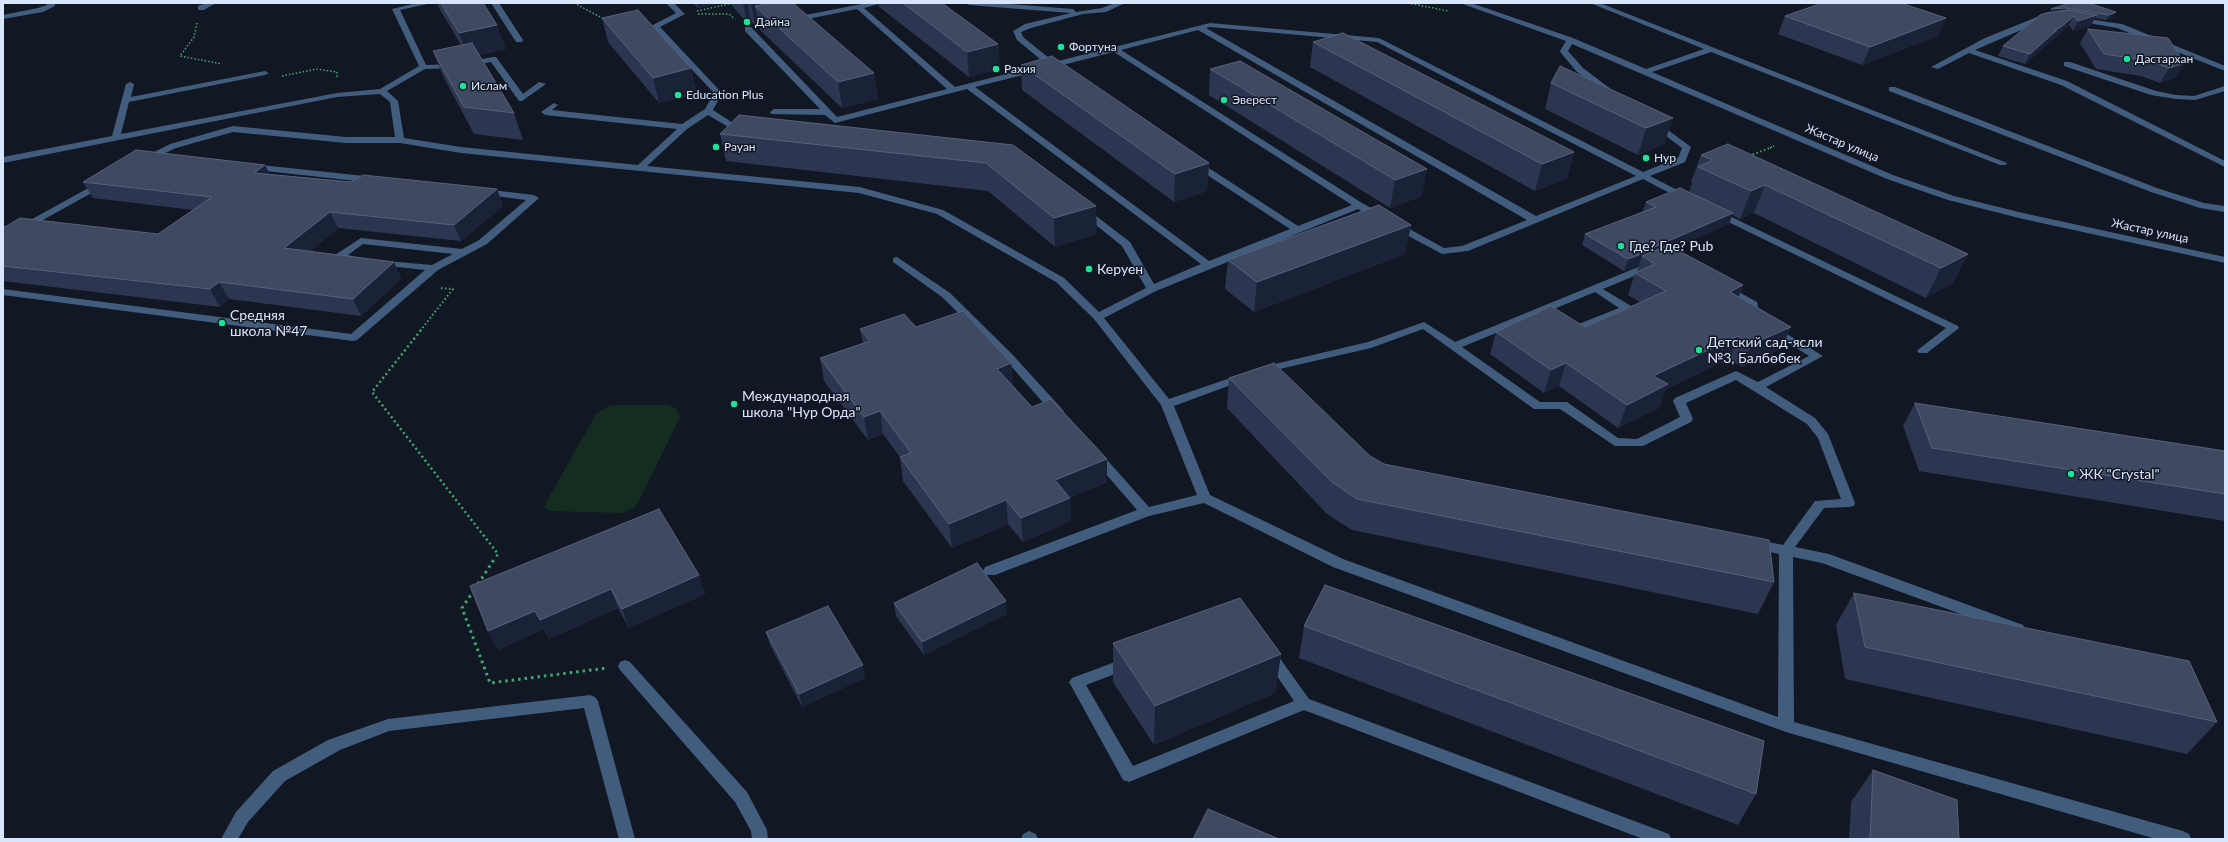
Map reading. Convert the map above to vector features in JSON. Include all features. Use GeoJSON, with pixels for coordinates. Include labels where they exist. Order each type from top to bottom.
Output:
{"type":"FeatureCollection","features":[{"type":"Feature","properties":{"kind":"street"},"geometry":{"type":"LineString","coordinates":[[3,17],[40,10],[51,6],[52,3]]}},
{"type":"Feature","properties":{"kind":"street"},"geometry":{"type":"LineString","coordinates":[[201,8],[212,3]]}},
{"type":"Feature","properties":{"kind":"street"},"geometry":{"type":"LineString","coordinates":[[423,67],[396,9],[428,3]]}},
{"type":"Feature","properties":{"kind":"street"},"geometry":{"type":"LineString","coordinates":[[495,3],[519,40]]}},
{"type":"Feature","properties":{"kind":"street"},"geometry":{"type":"LineString","coordinates":[[639,169],[684,127],[708,111],[718,93],[655,26],[681,14],[670,3]]}},
{"type":"Feature","properties":{"kind":"street"},"geometry":{"type":"LineString","coordinates":[[785,22],[878,3]]}},
{"type":"Feature","properties":{"kind":"street"},"geometry":{"type":"LineString","coordinates":[[969,3],[1083,12]]}},
{"type":"Feature","properties":{"kind":"street"},"geometry":{"type":"LineString","coordinates":[[1052,65],[1020,38],[1017,31],[1028,26],[1083,12],[1103,10],[1121,3]]}},
{"type":"Feature","properties":{"kind":"street","name":"Жастар улица"},"geometry":{"type":"LineString","coordinates":[[1464,3],[1570,40],[1890,177],[1951,198],[2023,216],[2225,260]]}},
{"type":"Feature","properties":{"kind":"street"},"geometry":{"type":"LineString","coordinates":[[1594,3],[2003,163]]}},
{"type":"Feature","properties":{"kind":"street"},"geometry":{"type":"LineString","coordinates":[[859,7],[953,90]]}},
{"type":"Feature","properties":{"kind":"street"},"geometry":{"type":"LineString","coordinates":[[1935,67],[1969,50],[2040,19],[2055,17]]}},
{"type":"Feature","properties":{"kind":"street"},"geometry":{"type":"LineString","coordinates":[[2069,18],[2119,26],[2225,69]]}},
{"type":"Feature","properties":{"kind":"street"},"geometry":{"type":"LineString","coordinates":[[752,28],[835,120],[1210,25],[1379,40],[1642,177],[1954,328],[1923,351]]}},
{"type":"Feature","properties":{"kind":"street"},"geometry":{"type":"LineString","coordinates":[[1200,28],[1534,220]]}},
{"type":"Feature","properties":{"kind":"street"},"geometry":{"type":"LineString","coordinates":[[1570,40],[1564,51],[1580,70],[1618,98]]}},
{"type":"Feature","properties":{"kind":"street"},"geometry":{"type":"LineString","coordinates":[[1115,49],[1359,205],[1442,251],[1464,249],[1682,160],[1687,147],[1643,116]]}},
{"type":"Feature","properties":{"kind":"street"},"geometry":{"type":"LineString","coordinates":[[1646,72],[1710,49]]}},
{"type":"Feature","properties":{"kind":"street"},"geometry":{"type":"LineString","coordinates":[[1969,50],[2064,83],[2225,164]]}},
{"type":"Feature","properties":{"kind":"street"},"geometry":{"type":"LineString","coordinates":[[3,160],[116,136],[337,95],[382,91],[423,67],[456,66],[494,58],[522,99],[542,84]]}},
{"type":"Feature","properties":{"kind":"street"},"geometry":{"type":"LineString","coordinates":[[2067,64],[2154,93],[2176,97],[2195,98],[2225,88]]}},
{"type":"Feature","properties":{"kind":"street"},"geometry":{"type":"LineString","coordinates":[[126,100],[265,72]]}},
{"type":"Feature","properties":{"kind":"street"},"geometry":{"type":"LineString","coordinates":[[116,136],[130,84]]}},
{"type":"Feature","properties":{"kind":"street"},"geometry":{"type":"LineString","coordinates":[[968,86],[1208,265]]}},
{"type":"Feature","properties":{"kind":"street"},"geometry":{"type":"LineString","coordinates":[[1892,89],[2154,190],[2203,206],[2225,210]]}},
{"type":"Feature","properties":{"kind":"street"},"geometry":{"type":"LineString","coordinates":[[382,91],[394,101],[400,140]]}},
{"type":"Feature","properties":{"kind":"street"},"geometry":{"type":"LineString","coordinates":[[554,105],[545,112],[684,127]]}},
{"type":"Feature","properties":{"kind":"street"},"geometry":{"type":"LineString","coordinates":[[708,111],[750,135]]}},
{"type":"Feature","properties":{"kind":"street"},"geometry":{"type":"LineString","coordinates":[[774,112],[828,112]]}},
{"type":"Feature","properties":{"kind":"street"},"geometry":{"type":"LineString","coordinates":[[137,163],[173,146],[233,129],[346,140],[400,140],[461,150],[860,190],[940,212],[1060,280],[1098,316],[1167,404],[1205,498]]}},
{"type":"Feature","properties":{"kind":"street"},"geometry":{"type":"LineString","coordinates":[[150,156],[174,158]]}},
{"type":"Feature","properties":{"kind":"street"},"geometry":{"type":"LineString","coordinates":[[1190,159],[1296,229]]}},
{"type":"Feature","properties":{"kind":"street"},"geometry":{"type":"LineString","coordinates":[[244,166],[385,181]]}},
{"type":"Feature","properties":{"kind":"street"},"geometry":{"type":"LineString","coordinates":[[3,239],[110,179]]}},
{"type":"Feature","properties":{"kind":"street"},"geometry":{"type":"LineString","coordinates":[[3,292],[353,338],[434,268],[483,242],[534,198],[471,191]]}},
{"type":"Feature","properties":{"kind":"street"},"geometry":{"type":"LineString","coordinates":[[1077,205],[1126,244],[1152,289]]}},
{"type":"Feature","properties":{"kind":"street"},"geometry":{"type":"LineString","coordinates":[[1098,316],[1152,289],[1208,265],[1359,205]]}},
{"type":"Feature","properties":{"kind":"street"},"geometry":{"type":"LineString","coordinates":[[434,268],[339,257],[361,241],[462,252]]}},
{"type":"Feature","properties":{"kind":"street"},"geometry":{"type":"LineString","coordinates":[[897,260],[946,295],[1007,355],[1065,420]]}},
{"type":"Feature","properties":{"kind":"street"},"geometry":{"type":"LineString","coordinates":[[1455,346],[1665,260]]}},
{"type":"Feature","properties":{"kind":"street"},"geometry":{"type":"LineString","coordinates":[[1719,284],[1753,304],[1755,319],[1817,356],[1758,386]]}},
{"type":"Feature","properties":{"kind":"street"},"geometry":{"type":"LineString","coordinates":[[1540,311],[1571,332],[1627,308],[1595,288]]}},
{"type":"Feature","properties":{"kind":"street"},"geometry":{"type":"LineString","coordinates":[[1167,404],[1269,368],[1371,345],[1424,325],[1538,406],[1563,405],[1614,442],[1639,443],[1687,419],[1679,401],[1736,374],[1758,386],[1811,421],[1824,437],[1849,503],[1820,504],[1786,550],[1786,726]]}},
{"type":"Feature","properties":{"kind":"street"},"geometry":{"type":"LineString","coordinates":[[1269,368],[1280,379]]}},
{"type":"Feature","properties":{"kind":"street"},"geometry":{"type":"LineString","coordinates":[[1087,444],[1146,512]]}},
{"type":"Feature","properties":{"kind":"street"},"geometry":{"type":"LineString","coordinates":[[990,571],[1146,512],[1205,498],[1338,563],[1786,726],[2183,839]]}},
{"type":"Feature","properties":{"kind":"street"},"geometry":{"type":"LineString","coordinates":[[1741,542],[1824,558],[2031,633]]}},
{"type":"Feature","properties":{"kind":"street"},"geometry":{"type":"LineString","coordinates":[[1262,645],[1304,702],[1663,839]]}},
{"type":"Feature","properties":{"kind":"street"},"geometry":{"type":"LineString","coordinates":[[1142,658],[1077,682],[1129,775],[1304,702]]}},
{"type":"Feature","properties":{"kind":"street"},"geometry":{"type":"LineString","coordinates":[[625,666],[741,797],[759,830],[760,839]]}},
{"type":"Feature","properties":{"kind":"street"},"geometry":{"type":"LineString","coordinates":[[229,839],[242,817],[279,776],[334,745],[388,725],[590,701],[627,839]]}},
{"type":"Feature","properties":{"kind":"path"},"geometry":{"type":"LineString","coordinates":[[574,3],[588,12],[607,20]]}},
{"type":"Feature","properties":{"kind":"path"},"geometry":{"type":"LineString","coordinates":[[681,14],[733,3]]}},
{"type":"Feature","properties":{"kind":"path"},"geometry":{"type":"LineString","coordinates":[[180,56],[194,37],[201,8]]}},
{"type":"Feature","properties":{"kind":"path"},"geometry":{"type":"LineString","coordinates":[[681,14],[729,14],[752,28]]}},
{"type":"Feature","properties":{"kind":"path"},"geometry":{"type":"LineString","coordinates":[[265,72],[272,78],[317,69],[337,72],[337,95]]}},
{"type":"Feature","properties":{"kind":"path"},"geometry":{"type":"LineString","coordinates":[[1744,158],[1776,145]]}},
{"type":"Feature","properties":{"kind":"path"},"geometry":{"type":"LineString","coordinates":[[416,285],[453,289],[372,392],[498,554],[462,608],[490,683],[625,666]]}},
{"type":"Feature","properties":{"kind":"green space"},"geometry":{"type":"Polygon","coordinates":[[[668,405],[677,409],[680,417],[639,501],[634,508],[622,513],[549,511],[545,507],[547,501],[596,414],[609,406],[668,405]]]}},
{"type":"Feature","properties":{"kind":"building"},"geometry":{"type":"Polygon","coordinates":[[[441,3],[483,3],[497,25],[459,33],[441,3]]]}},
{"type":"Feature","properties":{"kind":"building"},"geometry":{"type":"Polygon","coordinates":[[[771,3],[793,3],[874,73],[838,82],[755,6],[771,3]]]}},
{"type":"Feature","properties":{"kind":"building"},"geometry":{"type":"Polygon","coordinates":[[[903,3],[942,3],[998,44],[967,52],[903,3]]]}},
{"type":"Feature","properties":{"kind":"building"},"geometry":{"type":"Polygon","coordinates":[[[1822,3],[1901,3],[1946,18],[1870,47],[1785,16],[1822,3]]]}},
{"type":"Feature","properties":{"kind":"building"},"geometry":{"type":"Polygon","coordinates":[[[2070,3],[2091,3],[2116,12],[2109,15],[2066,8],[2051,9],[2070,3]]]}},
{"type":"Feature","properties":{"kind":"building"},"geometry":{"type":"Polygon","coordinates":[[[638,10],[691,68],[653,78],[602,18],[638,10]]]}},
{"type":"Feature","properties":{"kind":"building"},"geometry":{"type":"Polygon","coordinates":[[[2068,10],[2097,15],[2078,21],[2074,16],[2061,27],[2054,30],[2057,30],[2030,54],[2003,46],[2040,15],[2068,10]]]}},
{"type":"Feature","properties":{"kind":"building"},"geometry":{"type":"Polygon","coordinates":[[[2088,29],[2168,38],[2185,63],[2169,68],[2150,61],[2104,54],[2088,29]]]}},
{"type":"Feature","properties":{"kind":"building"},"geometry":{"type":"Polygon","coordinates":[[[1343,33],[1574,152],[1542,164],[1313,42],[1343,33]]]}},
{"type":"Feature","properties":{"kind":"building"},"geometry":{"type":"Polygon","coordinates":[[[472,43],[514,113],[464,107],[433,51],[472,43]]]}},
{"type":"Feature","properties":{"kind":"building"},"geometry":{"type":"Polygon","coordinates":[[[1052,56],[1209,163],[1175,174],[1021,65],[1052,56]]]}},
{"type":"Feature","properties":{"kind":"building"},"geometry":{"type":"Polygon","coordinates":[[[1240,61],[1427,169],[1395,180],[1210,69],[1240,61]]]}},
{"type":"Feature","properties":{"kind":"building"},"geometry":{"type":"Polygon","coordinates":[[[1560,66],[1673,118],[1646,128],[1551,83],[1560,66]]]}},
{"type":"Feature","properties":{"kind":"building"},"geometry":{"type":"Polygon","coordinates":[[[739,115],[1013,145],[1096,206],[1054,218],[986,163],[720,134],[739,115]]]}},
{"type":"Feature","properties":{"kind":"building"},"geometry":{"type":"Polygon","coordinates":[[[1728,144],[1968,254],[1941,268],[1765,185],[1751,191],[1698,167],[1713,160],[1701,155],[1728,144]]]}},
{"type":"Feature","properties":{"kind":"building","name":"Средняя школа №47"},"geometry":{"type":"Polygon","coordinates":[[[136,150],[265,165],[254,173],[351,182],[363,175],[497,189],[454,225],[330,212],[284,248],[394,262],[353,299],[219,282],[210,289],[3,266],[3,228],[20,218],[158,234],[212,197],[83,182],[136,150]]]}},
{"type":"Feature","properties":{"kind":"building"},"geometry":{"type":"Polygon","coordinates":[[[1680,188],[1733,213],[1652,248],[1654,249],[1628,259],[1585,234],[1656,207],[1646,202],[1680,188]]]}},
{"type":"Feature","properties":{"kind":"building"},"geometry":{"type":"Polygon","coordinates":[[[1379,205],[1411,225],[1257,282],[1228,260],[1379,205]]]}},
{"type":"Feature","properties":{"kind":"building"},"geometry":{"type":"Polygon","coordinates":[[[1668,245],[1743,285],[1730,292],[1791,327],[1752,344],[1738,336],[1653,376],[1668,384],[1627,405],[1566,363],[1551,370],[1496,332],[1551,306],[1585,327],[1666,291],[1635,273],[1655,264],[1642,256],[1668,245]]]}},
{"type":"Feature","properties":{"kind":"building"},"geometry":{"type":"Polygon","coordinates":[[[963,311],[1011,363],[997,369],[1032,407],[1051,399],[1107,459],[1055,480],[1070,498],[1021,518],[1006,500],[949,524],[900,457],[911,453],[880,411],[864,417],[820,358],[870,341],[860,329],[904,314],[916,327],[963,311]]]}},
{"type":"Feature","properties":{"kind":"building"},"geometry":{"type":"Polygon","coordinates":[[[1274,363],[1370,456],[1384,464],[1769,540],[1774,582],[1357,499],[1332,482],[1229,378],[1274,363]]]}},
{"type":"Feature","properties":{"kind":"building"},"geometry":{"type":"Polygon","coordinates":[[[1915,403],[2225,451],[2225,494],[1932,448],[1915,403]]]}},
{"type":"Feature","properties":{"kind":"building"},"geometry":{"type":"Polygon","coordinates":[[[659,509],[699,575],[622,609],[611,589],[540,620],[535,611],[488,631],[470,586],[659,509]]]}},
{"type":"Feature","properties":{"kind":"building"},"geometry":{"type":"Polygon","coordinates":[[[977,563],[1006,601],[922,642],[894,603],[977,563]]]}},
{"type":"Feature","properties":{"kind":"building"},"geometry":{"type":"Polygon","coordinates":[[[1325,585],[1764,741],[1756,794],[1304,626],[1325,585]]]}},
{"type":"Feature","properties":{"kind":"building"},"geometry":{"type":"Polygon","coordinates":[[[1854,593],[2189,661],[2217,722],[1865,647],[1854,593]]]}},
{"type":"Feature","properties":{"kind":"building"},"geometry":{"type":"Polygon","coordinates":[[[1240,598],[1281,654],[1155,706],[1113,643],[1240,598]]]}},
{"type":"Feature","properties":{"kind":"building"},"geometry":{"type":"Polygon","coordinates":[[[828,606],[863,665],[799,694],[766,632],[828,606]]]}},
{"type":"Feature","properties":{"kind":"building"},"geometry":{"type":"Polygon","coordinates":[[[1873,770],[1957,800],[1959,839],[1870,839],[1873,770]]]}},
{"type":"Feature","properties":{"kind":"building"},"geometry":{"type":"Polygon","coordinates":[[[1208,809],[1279,839],[1193,839],[1208,809]]]}},
{"type":"Feature","properties":{"kind":"place","name":"Дайна"},"geometry":{"type":"Point","coordinates":[747,22]}},
{"type":"Feature","properties":{"kind":"place","name":"Фортуна"},"geometry":{"type":"Point","coordinates":[1061,47]}},
{"type":"Feature","properties":{"kind":"place","name":"Дастархан"},"geometry":{"type":"Point","coordinates":[2127,59]}},
{"type":"Feature","properties":{"kind":"place","name":"Рахия"},"geometry":{"type":"Point","coordinates":[996,69]}},
{"type":"Feature","properties":{"kind":"place","name":"Ислам"},"geometry":{"type":"Point","coordinates":[463,86]}},
{"type":"Feature","properties":{"kind":"place","name":"Education Plus"},"geometry":{"type":"Point","coordinates":[678,95]}},
{"type":"Feature","properties":{"kind":"place","name":"Эверест"},"geometry":{"type":"Point","coordinates":[1224,100]}},
{"type":"Feature","properties":{"kind":"place","name":"Рауан"},"geometry":{"type":"Point","coordinates":[716,147]}},
{"type":"Feature","properties":{"kind":"place","name":"Нур"},"geometry":{"type":"Point","coordinates":[1646,158]}},
{"type":"Feature","properties":{"kind":"place","name":"Где? Где? Pub"},"geometry":{"type":"Point","coordinates":[1621,246]}},
{"type":"Feature","properties":{"kind":"place","name":"Керуен"},"geometry":{"type":"Point","coordinates":[1089,269]}},
{"type":"Feature","properties":{"kind":"place","name":"Средняя школа №47"},"geometry":{"type":"Point","coordinates":[222,323]}},
{"type":"Feature","properties":{"kind":"place","name":"Детский сад-ясли №3, Балбөбек"},"geometry":{"type":"Point","coordinates":[1699,350]}},
{"type":"Feature","properties":{"kind":"place","name":"Международная школа \"Нур Орда\""},"geometry":{"type":"Point","coordinates":[734,404]}},
{"type":"Feature","properties":{"kind":"place","name":"ЖК \"Crystal\""},"geometry":{"type":"Point","coordinates":[2071,474]}}]}
